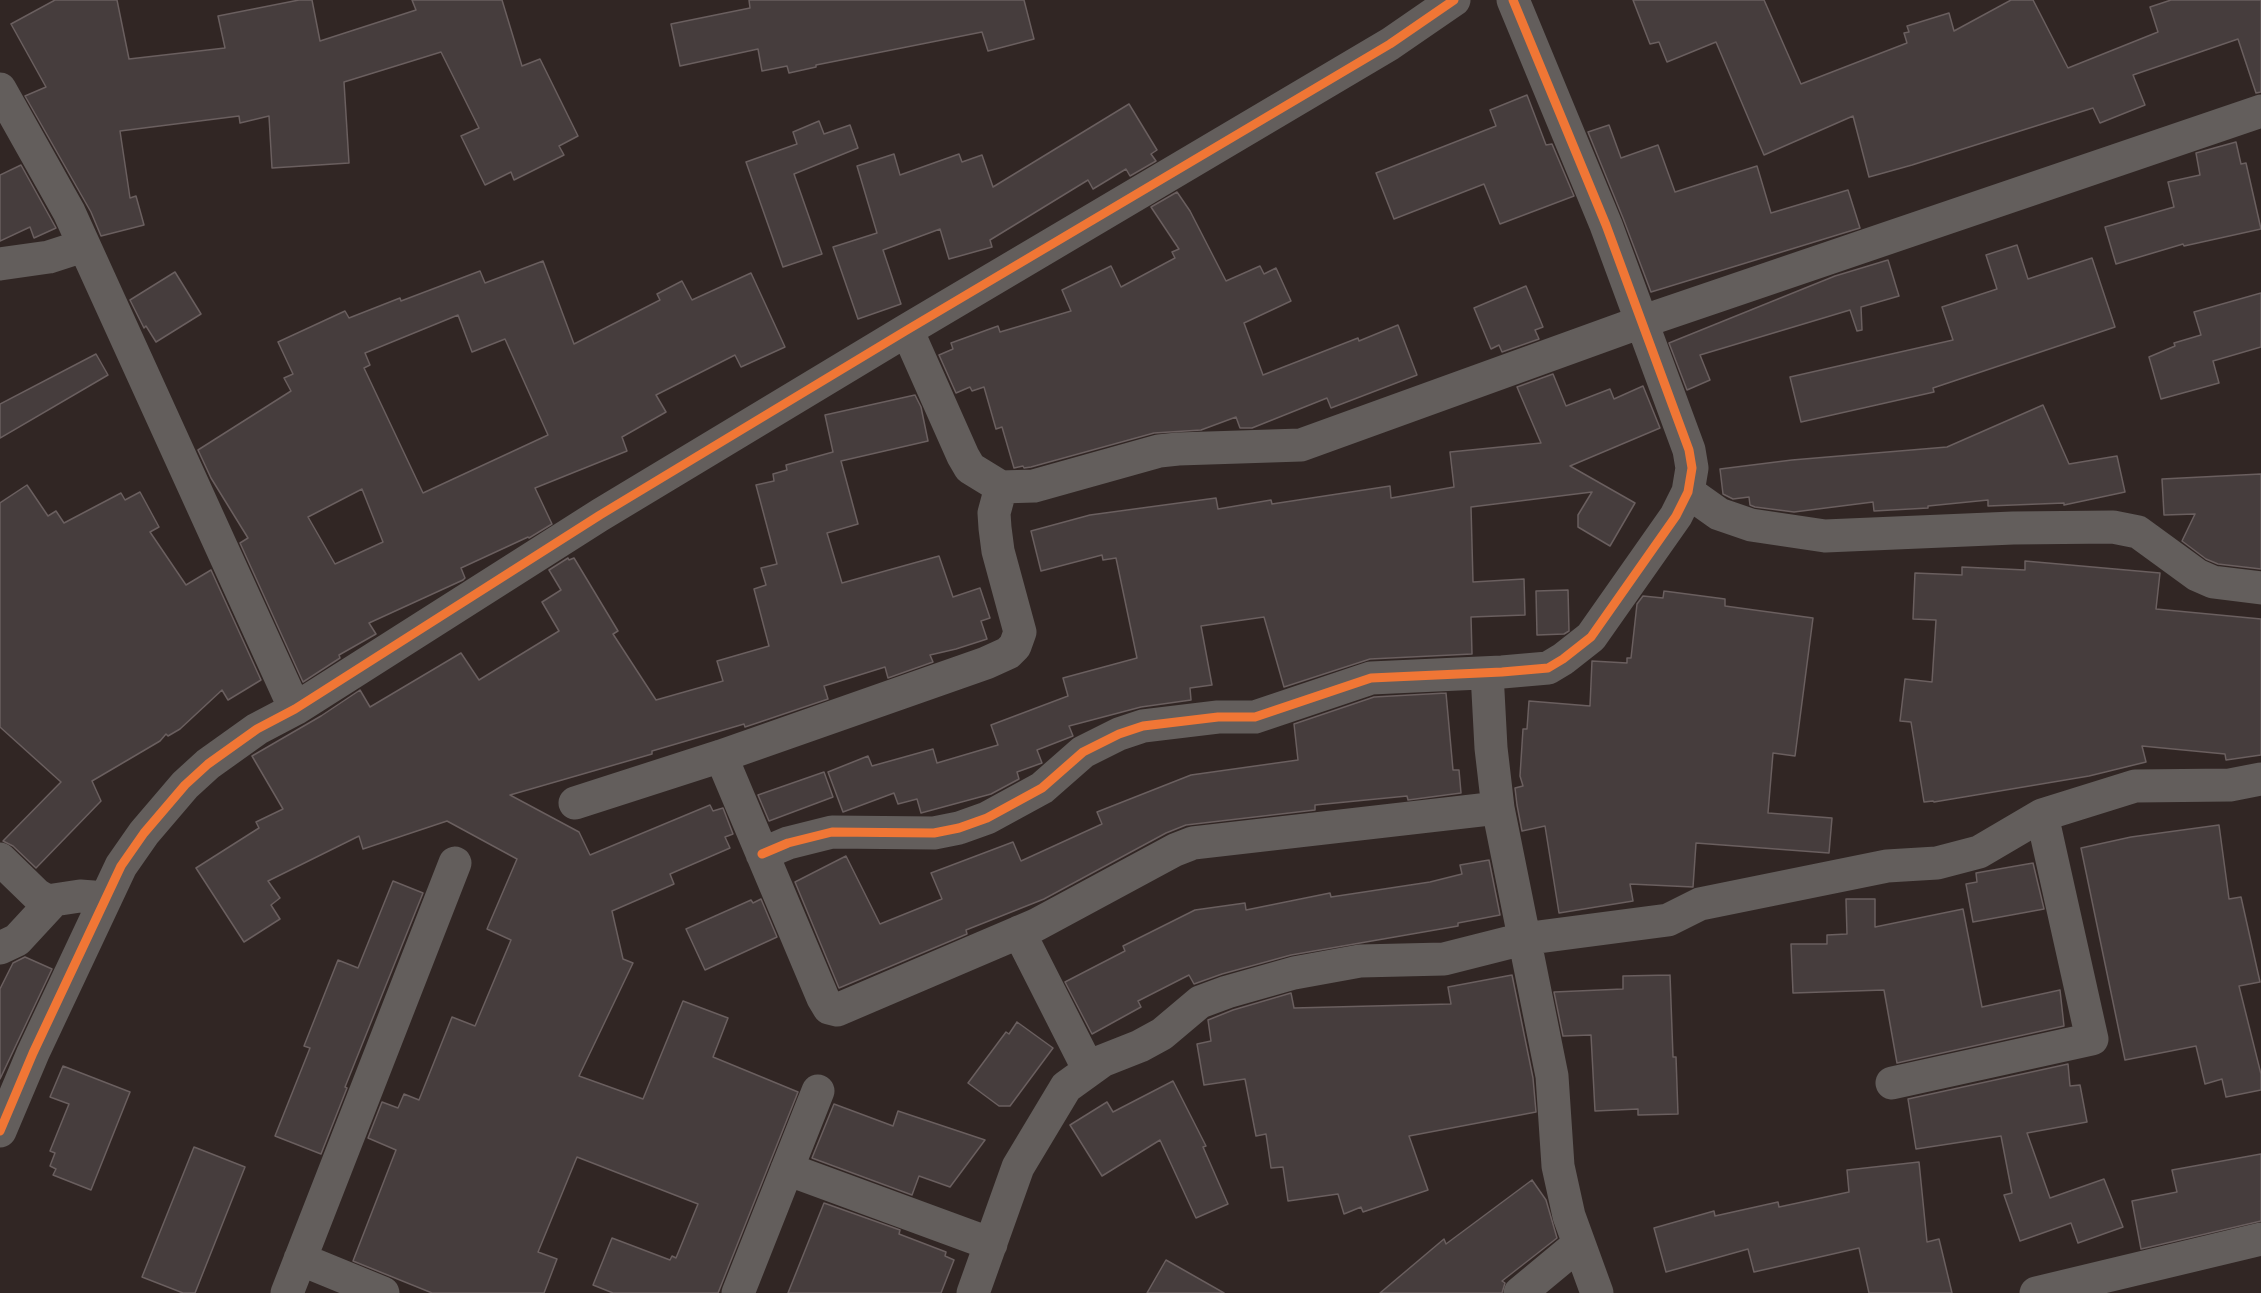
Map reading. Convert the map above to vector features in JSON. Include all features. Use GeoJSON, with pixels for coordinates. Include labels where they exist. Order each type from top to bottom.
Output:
{"type":"FeatureCollection","features":[{"type":"Feature","properties":{"kind":"street"},"geometry":{"type":"LineString","coordinates":[[0,1131],[42,1034],[121,866],[144,833],[185,784],[208,764],[249,735],[295,709],[600,515],[1390,44],[1454,0]]}},
{"type":"Feature","properties":{"kind":"street"},"geometry":{"type":"LineString","coordinates":[[762,854],[788,843],[832,832],[934,832],[959,828],[987,818],[1042,788],[1083,752],[1119,734],[1143,726],[1218,717],[1255,717],[1371,678],[1548,668],[1591,637],[1676,516],[1688,492],[1692,468],[1689,450],[1606,225],[1513,0]]}},
{"type":"Feature","properties":{"kind":"street"},"geometry":{"type":"LineString","coordinates":[[0,89],[69,212],[295,709]]}},
{"type":"Feature","properties":{"kind":"street"},"geometry":{"type":"LineString","coordinates":[[907,330],[970,468],[1001,487],[1034,486],[1159,451],[1301,445],[1641,322],[2261,111]]}},
{"type":"Feature","properties":{"kind":"street"},"geometry":{"type":"LineString","coordinates":[[0,264],[49,257],[83,246]]}},
{"type":"Feature","properties":{"kind":"street"},"geometry":{"type":"LineString","coordinates":[[575,803],[721,756],[986,663],[1008,653],[1015,646],[1020,632],[998,551],[994,513],[1001,487]]}},
{"type":"Feature","properties":{"kind":"street"},"geometry":{"type":"LineString","coordinates":[[1688,492],[1719,514],[1751,525],[1826,536],[2013,528],[2113,527],[2138,532],[2197,575],[2213,582],[2261,588]]}},
{"type":"Feature","properties":{"kind":"street"},"geometry":{"type":"LineString","coordinates":[[1487,673],[1491,748],[1498,808],[1551,1076],[1558,1166],[1569,1216],[1597,1293]]}},
{"type":"Feature","properties":{"kind":"street"},"geometry":{"type":"LineString","coordinates":[[721,756],[823,998],[829,1008],[837,1010],[1066,910],[1175,850],[1193,843],[1498,808]]}},
{"type":"Feature","properties":{"kind":"street"},"geometry":{"type":"LineString","coordinates":[[974,1293],[1018,1167],[1026,1150],[1066,1087],[1102,1061],[1140,1046],[1162,1034],[1200,1002],[1227,992],[1305,971],[1360,962],[1444,959],[1523,939],[1668,920],[1700,904],[1887,866],[1937,863],[1979,852],[2042,815],[2135,786],[2230,785],[2261,779]]}},
{"type":"Feature","properties":{"kind":"street"},"geometry":{"type":"LineString","coordinates":[[1892,1083],[2092,1039],[2042,815]]}},
{"type":"Feature","properties":{"kind":"street"},"geometry":{"type":"LineString","coordinates":[[0,859],[37,895],[47,901],[80,896],[106,898]]}},
{"type":"Feature","properties":{"kind":"street"},"geometry":{"type":"LineString","coordinates":[[287,1293],[455,863]]}},
{"type":"Feature","properties":{"kind":"street"},"geometry":{"type":"LineString","coordinates":[[0,948],[17,940],[54,900]]}},
{"type":"Feature","properties":{"kind":"street"},"geometry":{"type":"LineString","coordinates":[[1019,932],[1089,1070]]}},
{"type":"Feature","properties":{"kind":"street"},"geometry":{"type":"LineString","coordinates":[[738,1293],[818,1091]]}},
{"type":"Feature","properties":{"kind":"street"},"geometry":{"type":"LineString","coordinates":[[787,1169],[991,1244]]}},
{"type":"Feature","properties":{"kind":"street"},"geometry":{"type":"LineString","coordinates":[[2036,1293],[2261,1239]]}},
{"type":"Feature","properties":{"kind":"street"},"geometry":{"type":"LineString","coordinates":[[1520,1293],[1579,1244]]}},
{"type":"Feature","properties":{"kind":"street"},"geometry":{"type":"LineString","coordinates":[[300,1259],[383,1293]]}},
{"type":"Feature","properties":{"kind":"building"},"geometry":{"type":"Polygon","coordinates":[[[55,0],[117,0],[129,59],[225,48],[218,16],[299,0],[312,0],[320,41],[416,10],[412,0],[502,0],[522,66],[540,59],[578,136],[559,146],[564,155],[514,180],[511,172],[485,185],[461,136],[479,128],[441,52],[344,82],[349,163],[272,168],[269,116],[240,123],[239,116],[120,131],[130,198],[136,196],[144,225],[101,236],[91,212],[25,96],[46,87],[11,24],[55,0]]]}},
{"type":"Feature","properties":{"kind":"building"},"geometry":{"type":"Polygon","coordinates":[[[749,0],[1024,0],[1034,39],[988,51],[982,32],[816,65],[816,67],[789,73],[787,66],[762,71],[758,49],[680,66],[671,24],[750,8],[749,0]]]}},
{"type":"Feature","properties":{"kind":"building"},"geometry":{"type":"Polygon","coordinates":[[[1633,0],[1764,0],[1801,84],[1907,43],[1904,33],[1909,32],[1907,26],[1949,13],[1954,31],[2011,0],[2033,0],[2068,68],[2158,32],[2150,7],[2171,0],[2261,0],[2261,92],[2256,93],[2238,39],[2133,75],[2145,105],[2100,123],[2093,108],[1869,177],[1853,116],[1764,155],[1716,42],[1667,62],[1659,42],[1650,44],[1633,0]]]}},
{"type":"Feature","properties":{"kind":"building"},"geometry":{"type":"Polygon","coordinates":[[[1527,95],[1546,145],[1552,144],[1574,196],[1500,224],[1484,184],[1394,219],[1376,173],[1496,126],[1490,110],[1527,95]]]}},
{"type":"Feature","properties":{"kind":"building"},"geometry":{"type":"Polygon","coordinates":[[[1129,104],[1157,150],[1151,154],[1156,161],[1130,176],[1126,169],[1093,189],[1088,180],[990,240],[992,247],[949,259],[940,229],[883,250],[901,304],[858,319],[833,247],[877,233],[857,166],[894,154],[900,175],[959,154],[962,162],[982,155],[993,187],[1129,104]]]}},
{"type":"Feature","properties":{"kind":"building"},"geometry":{"type":"Polygon","coordinates":[[[819,121],[824,134],[850,125],[858,148],[794,174],[822,254],[783,267],[746,162],[797,144],[793,132],[819,121]]]}},
{"type":"Feature","properties":{"kind":"building"},"geometry":{"type":"Polygon","coordinates":[[[1609,125],[1621,158],[1658,145],[1675,192],[1757,166],[1771,213],[1848,190],[1860,228],[1651,292],[1588,132],[1609,125]]]}},
{"type":"Feature","properties":{"kind":"building"},"geometry":{"type":"Polygon","coordinates":[[[2236,142],[2241,164],[2246,163],[2261,229],[2184,246],[2183,244],[2116,264],[2105,227],[2174,207],[2168,182],[2200,175],[2196,153],[2236,142]]]}},
{"type":"Feature","properties":{"kind":"building"},"geometry":{"type":"Polygon","coordinates":[[[21,165],[56,228],[34,238],[30,227],[0,241],[0,175],[21,165]]]}},
{"type":"Feature","properties":{"kind":"building"},"geometry":{"type":"Polygon","coordinates":[[[1177,192],[1190,211],[1226,281],[1260,266],[1264,274],[1276,268],[1291,301],[1244,323],[1263,375],[1398,325],[1417,375],[1331,408],[1327,398],[1252,428],[1240,428],[1236,417],[1201,430],[1154,433],[1031,467],[1014,468],[1002,427],[996,429],[984,387],[972,391],[970,387],[956,393],[939,355],[953,349],[951,343],[998,326],[1000,332],[1071,311],[1062,290],[1111,266],[1121,287],[1175,258],[1172,252],[1179,249],[1151,207],[1177,192]]]}},
{"type":"Feature","properties":{"kind":"building"},"geometry":{"type":"Polygon","coordinates":[[[2017,245],[2028,279],[2092,258],[2115,327],[1933,388],[1934,392],[1801,422],[1790,377],[1953,340],[1942,307],[1997,289],[1986,255],[2017,245]]]}},
{"type":"Feature","properties":{"kind":"building"},"geometry":{"type":"Polygon","coordinates":[[[1888,260],[1899,296],[1861,307],[1862,330],[1857,331],[1850,310],[1700,355],[1710,380],[1687,390],[1669,343],[1835,276],[1888,260]]]}},
{"type":"Feature","properties":{"kind":"building"},"geometry":{"type":"Polygon","coordinates":[[[543,261],[574,344],[660,300],[657,294],[682,281],[692,300],[751,273],[785,347],[741,367],[735,355],[656,395],[666,412],[622,437],[627,451],[535,488],[552,524],[529,538],[461,568],[465,578],[463,580],[369,623],[376,634],[339,655],[340,658],[303,682],[240,543],[248,538],[211,478],[198,450],[291,391],[284,378],[293,374],[278,342],[345,311],[349,318],[480,271],[485,283],[543,261]],[[458,315],[365,353],[370,365],[364,368],[423,493],[548,435],[505,339],[472,352],[458,315]],[[362,489],[308,517],[335,564],[383,542],[362,489]]]}},
{"type":"Feature","properties":{"kind":"building"},"geometry":{"type":"Polygon","coordinates":[[[175,272],[201,314],[156,342],[146,326],[144,328],[130,300],[175,272]]]}},
{"type":"Feature","properties":{"kind":"building"},"geometry":{"type":"Polygon","coordinates":[[[1526,286],[1543,327],[1535,330],[1539,339],[1502,352],[1499,345],[1491,349],[1474,308],[1526,286]]]}},
{"type":"Feature","properties":{"kind":"building"},"geometry":{"type":"Polygon","coordinates":[[[2261,293],[2261,347],[2213,361],[2219,383],[2161,399],[2149,357],[2175,346],[2174,343],[2201,335],[2194,312],[2261,293]]]}},
{"type":"Feature","properties":{"kind":"building"},"geometry":{"type":"Polygon","coordinates":[[[96,354],[108,375],[0,438],[0,404],[96,354]]]}},
{"type":"Feature","properties":{"kind":"building"},"geometry":{"type":"Polygon","coordinates":[[[1553,374],[1566,406],[1610,389],[1614,399],[1643,386],[1660,428],[1570,466],[1635,503],[1610,546],[1578,527],[1578,515],[1592,492],[1471,507],[1473,582],[1524,579],[1525,615],[1471,617],[1472,654],[1370,659],[1284,687],[1264,617],[1201,626],[1212,685],[1190,688],[1191,700],[1141,707],[1069,726],[1073,736],[1037,750],[1042,763],[1017,772],[1019,779],[991,794],[921,813],[917,799],[898,804],[894,793],[843,812],[828,772],[868,756],[872,766],[933,749],[937,763],[998,745],[991,725],[1068,696],[1063,678],[1137,658],[1116,558],[1103,560],[1102,555],[1041,571],[1031,531],[1090,515],[1216,498],[1218,509],[1271,500],[1272,504],[1390,486],[1391,498],[1454,487],[1450,452],[1541,443],[1517,387],[1553,374]]]}},
{"type":"Feature","properties":{"kind":"building"},"geometry":{"type":"Polygon","coordinates":[[[915,395],[921,407],[928,441],[841,461],[858,524],[827,533],[842,583],[939,556],[953,597],[980,588],[990,618],[981,621],[987,639],[930,655],[933,662],[888,678],[885,667],[824,686],[828,699],[745,727],[744,724],[652,751],[652,754],[510,795],[579,832],[590,855],[710,805],[713,811],[723,808],[733,834],[725,837],[730,848],[670,874],[674,884],[612,911],[623,959],[633,963],[579,1076],[643,1099],[683,1001],[728,1018],[713,1057],[798,1092],[718,1293],[613,1293],[593,1285],[612,1238],[670,1260],[672,1256],[676,1258],[698,1204],[577,1157],[538,1252],[557,1259],[544,1293],[432,1293],[353,1261],[396,1150],[368,1138],[382,1102],[398,1108],[404,1094],[419,1100],[452,1017],[475,1026],[511,940],[487,929],[517,859],[447,821],[363,849],[359,836],[268,881],[280,898],[271,905],[280,919],[244,942],[196,868],[259,828],[256,822],[283,809],[252,756],[321,716],[360,690],[370,707],[461,653],[479,680],[559,631],[542,602],[561,590],[549,570],[568,558],[569,560],[574,558],[618,631],[613,634],[656,700],[723,681],[717,661],[769,646],[754,589],[766,585],[761,568],[777,564],[756,485],[774,481],[773,474],[787,470],[786,465],[833,452],[825,415],[915,395]]]}},
{"type":"Feature","properties":{"kind":"building"},"geometry":{"type":"Polygon","coordinates":[[[2043,405],[2069,464],[2117,456],[2125,492],[2064,505],[2064,503],[1988,506],[1988,500],[1928,506],[1928,508],[1874,511],[1873,502],[1794,512],[1755,507],[1750,505],[1749,497],[1733,499],[1723,494],[1720,469],[1792,460],[1947,447],[2043,405]]]}},
{"type":"Feature","properties":{"kind":"building"},"geometry":{"type":"Polygon","coordinates":[[[2261,474],[2261,569],[2218,564],[2206,559],[2182,541],[2195,514],[2164,515],[2162,479],[2261,474]]]}},
{"type":"Feature","properties":{"kind":"building"},"geometry":{"type":"Polygon","coordinates":[[[27,485],[48,516],[56,511],[64,523],[121,493],[125,500],[140,492],[159,527],[150,532],[186,585],[211,570],[261,680],[228,700],[222,690],[180,729],[168,736],[166,734],[160,741],[92,781],[101,801],[36,868],[13,846],[3,841],[61,782],[0,727],[0,503],[27,485]]]}},
{"type":"Feature","properties":{"kind":"building"},"geometry":{"type":"Polygon","coordinates":[[[2025,561],[2160,573],[2156,609],[2261,619],[2261,755],[2226,760],[2225,754],[2142,746],[2146,762],[2089,776],[1924,802],[1911,722],[1900,721],[1905,679],[1932,682],[1936,620],[1913,619],[1915,573],[1962,575],[1962,567],[2025,570],[2025,561]]]}},
{"type":"Feature","properties":{"kind":"building"},"geometry":{"type":"Polygon","coordinates":[[[1568,590],[1569,631],[1564,634],[1537,635],[1536,591],[1568,590]]]}},
{"type":"Feature","properties":{"kind":"building"},"geometry":{"type":"Polygon","coordinates":[[[1664,591],[1725,599],[1725,606],[1813,618],[1795,756],[1773,753],[1768,813],[1832,818],[1829,853],[1696,843],[1693,887],[1630,884],[1633,901],[1559,913],[1545,826],[1522,831],[1517,805],[1515,788],[1523,786],[1520,776],[1523,729],[1527,729],[1529,701],[1590,706],[1592,661],[1627,663],[1627,658],[1631,658],[1637,604],[1643,596],[1663,598],[1664,591]]]}},
{"type":"Feature","properties":{"kind":"building"},"geometry":{"type":"Polygon","coordinates":[[[1446,693],[1453,770],[1459,770],[1461,793],[1408,800],[1407,796],[1315,805],[1315,810],[1186,825],[1166,833],[1044,899],[966,930],[967,934],[839,988],[795,882],[846,856],[880,924],[942,899],[931,873],[1013,842],[1021,861],[1102,824],[1097,812],[1191,775],[1298,760],[1294,724],[1374,697],[1446,693]]]}},
{"type":"Feature","properties":{"kind":"building"},"geometry":{"type":"Polygon","coordinates":[[[824,772],[833,797],[769,821],[758,795],[824,772]]]}},
{"type":"Feature","properties":{"kind":"building"},"geometry":{"type":"Polygon","coordinates":[[[2219,825],[2229,899],[2241,897],[2260,982],[2239,986],[2261,1074],[2261,1090],[2226,1097],[2222,1079],[2205,1084],[2196,1046],[2125,1060],[2081,848],[2131,837],[2219,825]]]}},
{"type":"Feature","properties":{"kind":"building"},"geometry":{"type":"Polygon","coordinates":[[[1489,860],[1500,915],[1458,923],[1458,926],[1291,955],[1194,984],[1189,975],[1138,1001],[1141,1007],[1092,1034],[1065,982],[1125,951],[1123,946],[1195,910],[1245,903],[1246,910],[1330,893],[1331,897],[1430,882],[1462,874],[1460,865],[1489,860]]]}},
{"type":"Feature","properties":{"kind":"building"},"geometry":{"type":"Polygon","coordinates":[[[2033,863],[2044,909],[1973,922],[1966,884],[1977,882],[1976,873],[2033,863]]]}},
{"type":"Feature","properties":{"kind":"building"},"geometry":{"type":"Polygon","coordinates":[[[393,881],[423,893],[345,1087],[347,1088],[321,1154],[275,1136],[310,1048],[304,1046],[338,960],[358,968],[393,881]]]}},
{"type":"Feature","properties":{"kind":"building"},"geometry":{"type":"Polygon","coordinates":[[[761,899],[777,937],[705,970],[686,929],[751,900],[753,903],[761,899]]]}},
{"type":"Feature","properties":{"kind":"building"},"geometry":{"type":"Polygon","coordinates":[[[1846,899],[1875,899],[1875,927],[1963,909],[1982,1007],[2060,990],[2064,1026],[1897,1063],[1884,990],[1793,993],[1791,944],[1827,944],[1827,935],[1847,934],[1846,899]]]}},
{"type":"Feature","properties":{"kind":"building"},"geometry":{"type":"Polygon","coordinates":[[[25,957],[52,969],[0,1079],[0,989],[13,963],[25,957]]]}},
{"type":"Feature","properties":{"kind":"building"},"geometry":{"type":"Polygon","coordinates":[[[1512,975],[1533,1078],[1536,1112],[1409,1136],[1428,1190],[1363,1212],[1361,1207],[1344,1214],[1338,1194],[1288,1201],[1283,1167],[1271,1168],[1266,1134],[1256,1136],[1245,1079],[1204,1085],[1197,1044],[1211,1041],[1208,1020],[1233,1010],[1291,993],[1294,1008],[1451,1004],[1448,987],[1512,975]]]}},
{"type":"Feature","properties":{"kind":"building"},"geometry":{"type":"Polygon","coordinates":[[[1670,975],[1678,1114],[1638,1115],[1638,1109],[1595,1111],[1591,1035],[1563,1036],[1554,992],[1623,989],[1623,976],[1670,975]]]}},
{"type":"Feature","properties":{"kind":"building"},"geometry":{"type":"Polygon","coordinates":[[[1017,1022],[1053,1048],[1010,1106],[999,1106],[968,1083],[1006,1032],[1009,1034],[1017,1022]]]}},
{"type":"Feature","properties":{"kind":"building"},"geometry":{"type":"Polygon","coordinates":[[[2068,1064],[2070,1086],[2080,1085],[2087,1122],[2027,1133],[2050,1198],[2104,1179],[2123,1227],[2078,1243],[2071,1223],[2020,1241],[2004,1195],[2012,1193],[2001,1136],[1916,1149],[1908,1099],[2068,1064]]]}},
{"type":"Feature","properties":{"kind":"building"},"geometry":{"type":"Polygon","coordinates":[[[63,1066],[130,1092],[91,1190],[53,1175],[56,1169],[50,1166],[55,1153],[50,1151],[69,1104],[50,1097],[63,1066]]]}},
{"type":"Feature","properties":{"kind":"building"},"geometry":{"type":"Polygon","coordinates":[[[1173,1081],[1206,1146],[1203,1147],[1228,1204],[1196,1218],[1160,1140],[1102,1176],[1070,1125],[1107,1102],[1113,1112],[1173,1081]]]}},
{"type":"Feature","properties":{"kind":"building"},"geometry":{"type":"Polygon","coordinates":[[[834,1104],[893,1126],[898,1111],[985,1140],[950,1187],[919,1176],[912,1195],[812,1158],[834,1104]]]}},
{"type":"Feature","properties":{"kind":"building"},"geometry":{"type":"Polygon","coordinates":[[[194,1147],[245,1167],[195,1293],[183,1293],[142,1277],[194,1147]]]}},
{"type":"Feature","properties":{"kind":"building"},"geometry":{"type":"Polygon","coordinates":[[[2261,1154],[2261,1221],[2141,1249],[2132,1201],[2177,1192],[2172,1170],[2261,1154]]]}},
{"type":"Feature","properties":{"kind":"building"},"geometry":{"type":"Polygon","coordinates":[[[1919,1162],[1927,1242],[1939,1239],[1952,1293],[1869,1293],[1859,1248],[1754,1272],[1748,1249],[1666,1272],[1654,1228],[1714,1211],[1715,1216],[1778,1202],[1779,1207],[1849,1192],[1847,1170],[1919,1162]]]}},
{"type":"Feature","properties":{"kind":"building"},"geometry":{"type":"Polygon","coordinates":[[[1532,1180],[1546,1200],[1557,1238],[1502,1281],[1505,1283],[1502,1293],[1380,1293],[1444,1239],[1446,1244],[1532,1180]]]}},
{"type":"Feature","properties":{"kind":"building"},"geometry":{"type":"Polygon","coordinates":[[[824,1203],[900,1230],[899,1234],[946,1252],[945,1256],[954,1260],[941,1293],[788,1293],[824,1203]]]}},
{"type":"Feature","properties":{"kind":"building"},"geometry":{"type":"Polygon","coordinates":[[[1166,1260],[1224,1293],[1147,1293],[1166,1260]]]}},
{"type":"Feature","properties":{"kind":"cycle path"},"geometry":{"type":"LineString","coordinates":[[0,1131],[33,1053],[121,866],[144,833],[185,785],[208,764],[257,729],[295,709],[600,515],[1390,44],[1454,0]]}},
{"type":"Feature","properties":{"kind":"cycle path"},"geometry":{"type":"LineString","coordinates":[[762,854],[788,843],[832,832],[934,833],[959,828],[987,818],[1042,788],[1083,752],[1119,734],[1143,726],[1218,717],[1255,717],[1371,678],[1548,668],[1591,637],[1676,516],[1688,492],[1692,468],[1689,450],[1606,225],[1513,0]]}}]}
